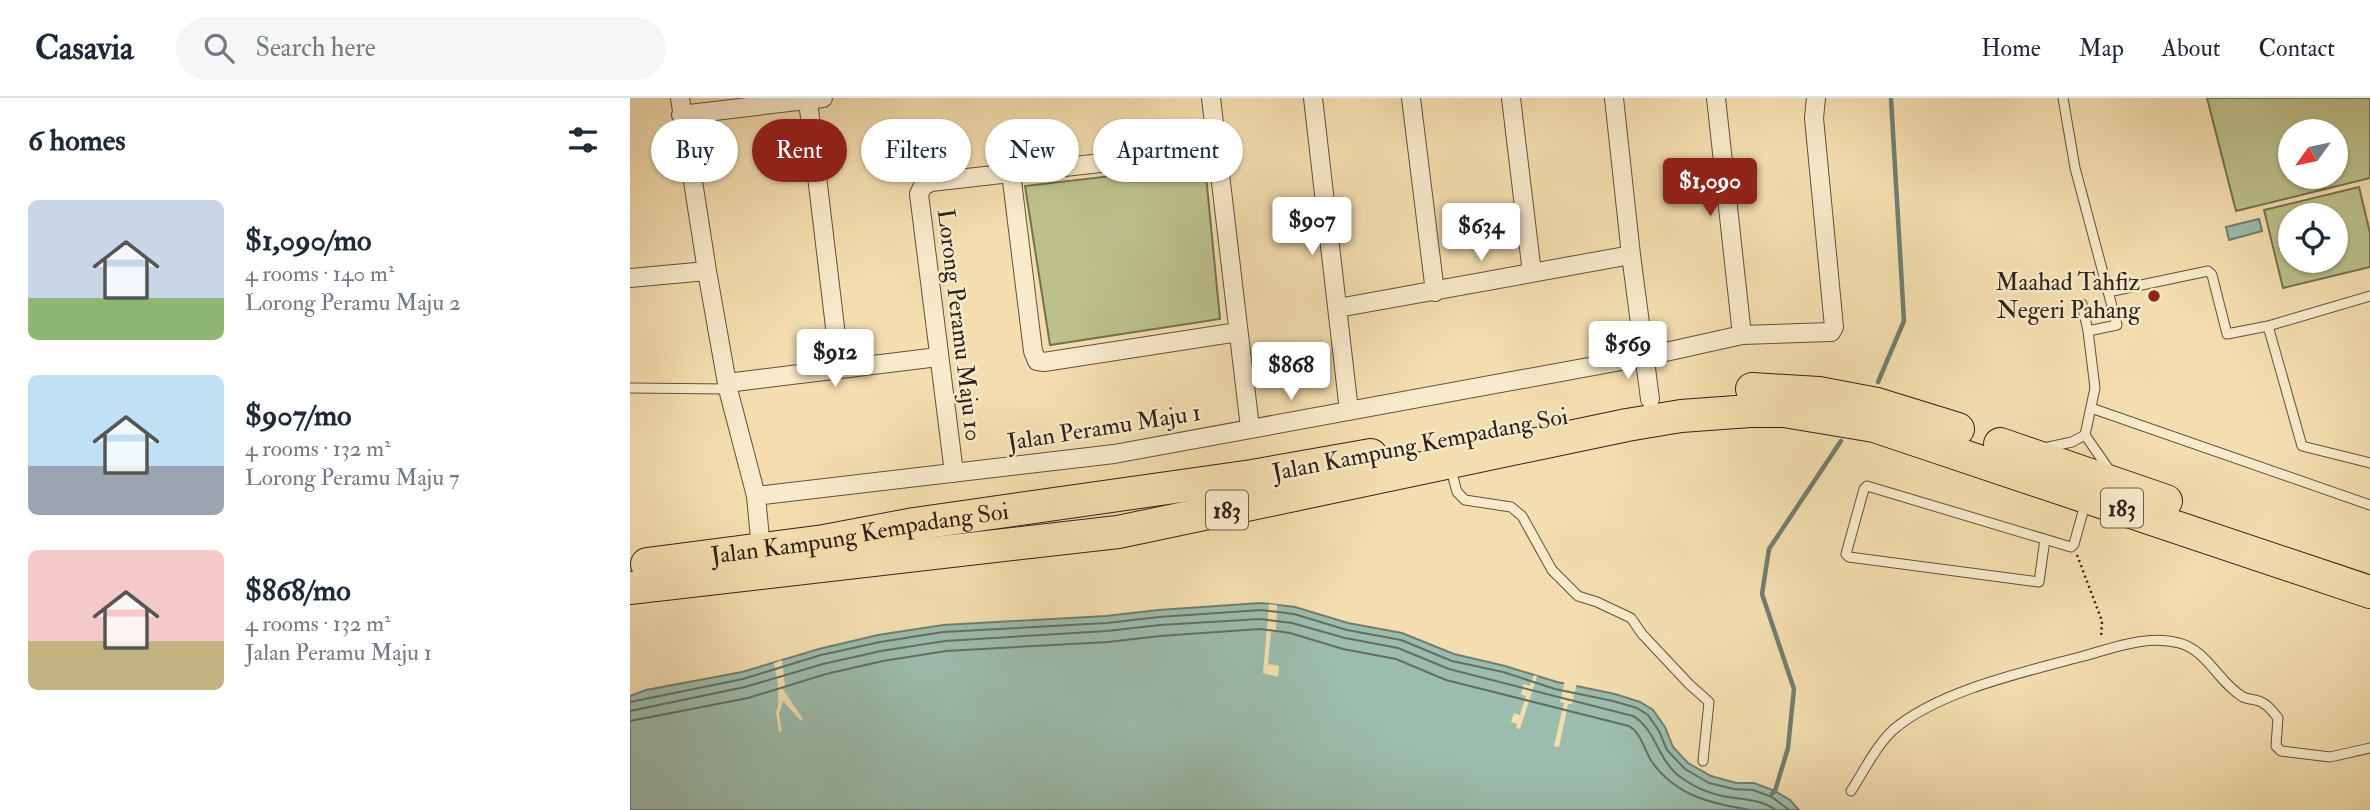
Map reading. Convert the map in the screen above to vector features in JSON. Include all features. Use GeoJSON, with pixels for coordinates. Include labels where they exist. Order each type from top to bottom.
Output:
{"type":"FeatureCollection","features":[{"type":"Feature","properties":{"kind":"highway","name":"Jalan Kampung Kempadang Soi"},"geometry":{"type":"LineString","coordinates":[[630,567],[824,541],[914,524],[1332,463],[1650,399],[1703,392],[1750,389],[1819,406],[1876,415]]}},
{"type":"Feature","properties":{"kind":"highway","name":"Jalan Kampung Kempadang Soi"},"geometry":{"type":"LineString","coordinates":[[630,588],[1118,532],[1627,425],[1681,416],[1784,411],[1819,406]]}},
{"type":"Feature","properties":{"kind":"highway","name":"183"},"geometry":{"type":"LineString","coordinates":[[1876,415],[2024,452],[2370,570]]}},
{"type":"Feature","properties":{"kind":"highway","name":"183"},"geometry":{"type":"LineString","coordinates":[[1876,415],[2087,496],[2370,592]]}},
{"type":"Feature","properties":{"kind":"highway"},"geometry":{"type":"LineString","coordinates":[[1115,495],[1136,501],[1144,509],[1140,519],[1118,532]]}},
{"type":"Feature","properties":{"kind":"street"},"geometry":{"type":"LineString","coordinates":[[1212,98],[1214,119]]}},
{"type":"Feature","properties":{"kind":"street"},"geometry":{"type":"LineString","coordinates":[[1313,98],[1349,411]]}},
{"type":"Feature","properties":{"kind":"street"},"geometry":{"type":"LineString","coordinates":[[1411,98],[1435,292]]}},
{"type":"Feature","properties":{"kind":"street"},"geometry":{"type":"LineString","coordinates":[[1511,98],[1532,273]]}},
{"type":"Feature","properties":{"kind":"street"},"geometry":{"type":"LineString","coordinates":[[1614,98],[1630,255],[1650,399]]}},
{"type":"Feature","properties":{"kind":"street"},"geometry":{"type":"LineString","coordinates":[[1716,98],[1742,335]]}},
{"type":"Feature","properties":{"kind":"street","name":"Jalan Peramu Maju 1"},"geometry":{"type":"LineString","coordinates":[[755,496],[1114,454],[1643,357],[1742,335],[1831,332],[1834,327],[1814,118],[1815,98]]}},
{"type":"Feature","properties":{"kind":"street"},"geometry":{"type":"LineString","coordinates":[[761,549],[755,496],[728,386],[707,271],[681,106],[816,99],[840,369]]}},
{"type":"Feature","properties":{"kind":"street","name":"Lorong Peramu Maju 10"},"geometry":{"type":"LineString","coordinates":[[954,473],[919,194],[923,186],[930,182],[985,176]]}},
{"type":"Feature","properties":{"kind":"street"},"geometry":{"type":"LineString","coordinates":[[1013,182],[1033,351],[1037,361],[1238,332]]}},
{"type":"Feature","properties":{"kind":"street"},"geometry":{"type":"LineString","coordinates":[[1221,182],[1250,428]]}},
{"type":"Feature","properties":{"kind":"street"},"geometry":{"type":"LineString","coordinates":[[1338,308],[1630,255]]}},
{"type":"Feature","properties":{"kind":"street"},"geometry":{"type":"LineString","coordinates":[[630,278],[707,271]]}},
{"type":"Feature","properties":{"kind":"street"},"geometry":{"type":"LineString","coordinates":[[728,386],[938,357]]}},
{"type":"Feature","properties":{"kind":"lane"},"geometry":{"type":"LineString","coordinates":[[2063,98],[2075,168],[2117,325],[2088,331]]}},
{"type":"Feature","properties":{"kind":"lane"},"geometry":{"type":"LineString","coordinates":[[2108,292],[2208,271],[2212,275],[2227,334],[2268,326],[2370,296]]}},
{"type":"Feature","properties":{"kind":"lane"},"geometry":{"type":"LineString","coordinates":[[2082,304],[2095,388],[2085,435],[2110,471],[2124,482],[2150,495]]}},
{"type":"Feature","properties":{"kind":"lane"},"geometry":{"type":"LineString","coordinates":[[2268,326],[2302,446],[2370,463]]}},
{"type":"Feature","properties":{"kind":"lane"},"geometry":{"type":"LineString","coordinates":[[630,388],[728,386]]}},
{"type":"Feature","properties":{"kind":"lane"},"geometry":{"type":"LineString","coordinates":[[2091,408],[2370,505]]}},
{"type":"Feature","properties":{"kind":"lane"},"geometry":{"type":"LineString","coordinates":[[2024,452],[2058,446],[2085,435]]}},
{"type":"Feature","properties":{"kind":"lane"},"geometry":{"type":"LineString","coordinates":[[1448,461],[1460,497],[1511,507],[1522,516],[1552,570],[1578,596],[1631,618],[1642,634],[1709,702],[1703,761]]}},
{"type":"Feature","properties":{"kind":"lane"},"geometry":{"type":"LineString","coordinates":[[2045,539],[2039,582],[1849,557],[1846,554],[1867,486],[2045,539],[2071,547],[2087,496]]}},
{"type":"Feature","properties":{"kind":"lane"},"geometry":{"type":"LineString","coordinates":[[1851,791],[1879,747],[1893,731],[1915,715],[1944,700],[2017,674],[2128,644],[2154,640],[2179,643],[2199,653],[2242,696],[2265,703],[2278,718],[2276,746],[2281,751],[2330,757],[2370,748]]}},
{"type":"Feature","properties":{"kind":"path"},"geometry":{"type":"LineString","coordinates":[[2073,544],[2102,621],[2101,652]]}},
{"type":"Feature","properties":{"kind":"green space"},"geometry":{"type":"Polygon","coordinates":[[[2207,98],[2370,98],[2370,178],[2348,183],[2348,119],[2278,119],[2278,189],[2325,189],[2236,211],[2207,98]]]}},
{"type":"Feature","properties":{"kind":"green space"},"geometry":{"type":"Polygon","coordinates":[[[1079,180],[1207,182],[1220,319],[1050,345],[1025,186],[1079,182],[1079,180]]]}},
{"type":"Feature","properties":{"kind":"green space"},"geometry":{"type":"Polygon","coordinates":[[[2359,187],[2370,233],[2370,267],[2348,272],[2348,203],[2293,203],[2359,187]]]}},
{"type":"Feature","properties":{"kind":"green space"},"geometry":{"type":"Polygon","coordinates":[[[2278,207],[2278,267],[2264,210],[2278,207]]]}},
{"type":"Feature","properties":{"kind":"green space"},"geometry":{"type":"Polygon","coordinates":[[[2279,273],[2345,273],[2283,288],[2279,273]]]}},
{"type":"Feature","properties":{"kind":"water"},"geometry":{"type":"Polygon","coordinates":[[[2259,219],[2262,231],[2229,240],[2226,227],[2259,219]]]}},
{"type":"Feature","properties":{"kind":"water"},"geometry":{"type":"Polygon","coordinates":[[[1261,603],[1295,607],[1348,623],[1402,633],[1454,654],[1640,702],[1653,710],[1665,727],[1673,747],[1688,763],[1711,776],[1736,783],[1754,783],[1775,791],[1790,800],[1799,810],[630,810],[630,696],[646,690],[742,672],[878,635],[943,625],[1106,616],[1261,603]]]}},
{"type":"Feature","properties":{"kind":"pier"},"geometry":{"type":"Polygon","coordinates":[[[1269,604],[1277,605],[1276,631],[1271,632],[1268,664],[1279,666],[1278,677],[1263,673],[1269,604]]]}},
{"type":"Feature","properties":{"kind":"pier"},"geometry":{"type":"Polygon","coordinates":[[[782,660],[785,686],[782,688],[803,719],[801,721],[783,701],[779,714],[782,731],[779,732],[776,712],[778,684],[774,663],[782,660]]]}},
{"type":"Feature","properties":{"kind":"pier"},"geometry":{"type":"Polygon","coordinates":[[[1534,675],[1537,676],[1520,729],[1516,728],[1517,724],[1511,722],[1514,713],[1520,715],[1526,696],[1521,694],[1524,684],[1530,686],[1534,675]]]}},
{"type":"Feature","properties":{"kind":"pier"},"geometry":{"type":"Polygon","coordinates":[[[1565,680],[1577,683],[1572,704],[1568,704],[1559,747],[1554,746],[1564,703],[1560,702],[1565,680]]]}},
{"type":"Feature","properties":{"kind":"waterway"},"geometry":{"type":"LineString","coordinates":[[1878,382],[1904,321],[1891,98]]}},
{"type":"Feature","properties":{"kind":"waterway"},"geometry":{"type":"LineString","coordinates":[[1772,794],[1788,748],[1794,689],[1762,594],[1769,549],[1841,441]]}},
{"type":"Feature","properties":{"kind":"place","name":"Maahad Tahfiz Negeri Pahang"},"geometry":{"type":"Point","coordinates":[2154,296]}}]}
